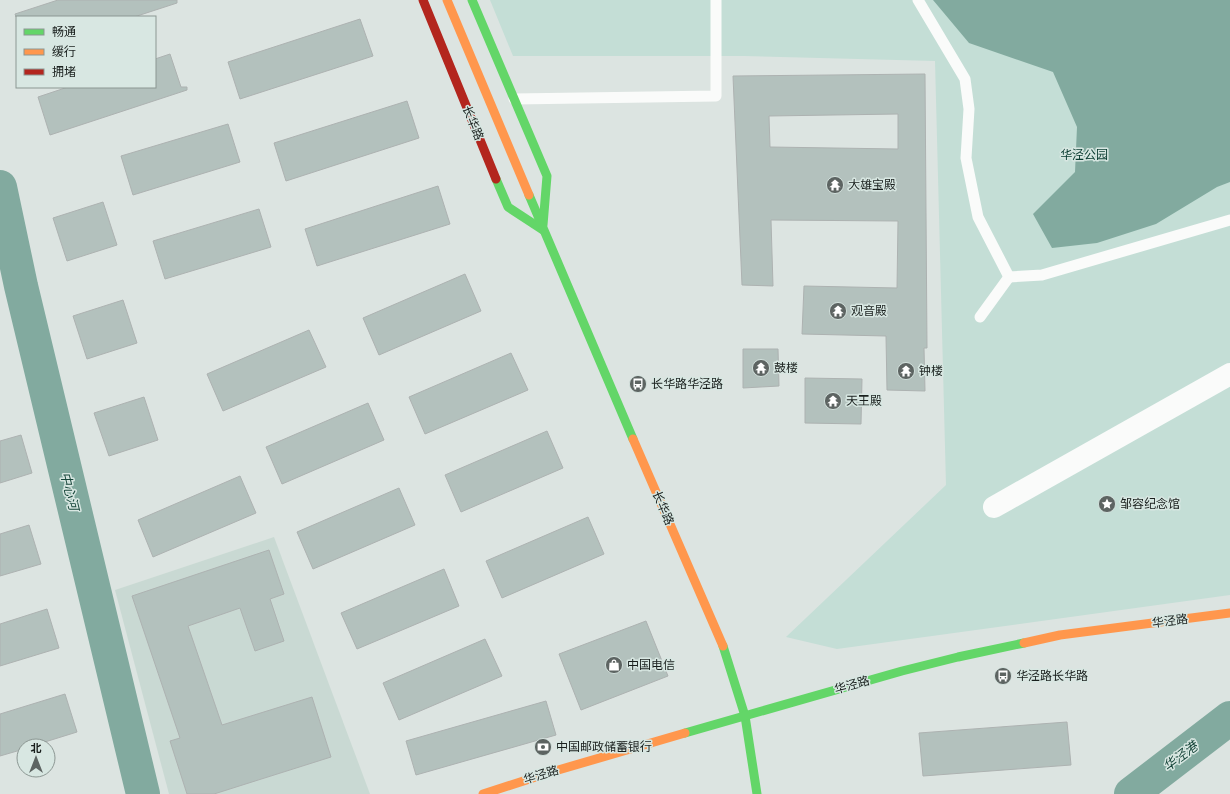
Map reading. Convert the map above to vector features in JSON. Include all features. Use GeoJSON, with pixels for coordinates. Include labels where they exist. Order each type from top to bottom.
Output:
{"type":"FeatureCollection","features":[{"type":"Feature","properties":{"kind":"street","name":"长华路"},"geometry":{"type":"LineString","coordinates":[[423,0],[508,207],[543,230]]}},
{"type":"Feature","properties":{"kind":"street","name":"长华路"},"geometry":{"type":"LineString","coordinates":[[447,0],[543,230],[722,644],[745,716],[757,794]]}},
{"type":"Feature","properties":{"kind":"street","name":"长华路"},"geometry":{"type":"LineString","coordinates":[[472,0],[547,176],[543,230]]}},
{"type":"Feature","properties":{"kind":"street"},"geometry":{"type":"LineString","coordinates":[[994,508],[1230,374]]}},
{"type":"Feature","properties":{"kind":"street","name":"华泾路"},"geometry":{"type":"LineString","coordinates":[[483,794],[548,773],[902,671],[1060,635],[1230,613]]}},
{"type":"Feature","properties":{"kind":"lane"},"geometry":{"type":"LineString","coordinates":[[514,99],[716,96],[716,0]]}},
{"type":"Feature","properties":{"kind":"lane"},"geometry":{"type":"LineString","coordinates":[[918,0],[965,79],[969,109],[966,158],[978,217],[1009,278]]}},
{"type":"Feature","properties":{"kind":"lane"},"geometry":{"type":"LineString","coordinates":[[980,317],[1009,278],[1042,275],[1230,220]]}},
{"type":"Feature","properties":{"kind":"shaded area"},"geometry":{"type":"Polygon","coordinates":[[[933,0],[1230,0],[1230,182],[1217,187],[1156,224],[1097,243],[1052,248],[1033,214],[1075,172],[1077,127],[1053,72],[969,43],[933,0]]]}},
{"type":"Feature","properties":{"kind":"shaded area"},"geometry":{"type":"Polygon","coordinates":[[[274,537],[370,794],[169,794],[115,590],[274,537]]]}},
{"type":"Feature","properties":{"kind":"green space","name":"华泾公园"},"geometry":{"type":"Polygon","coordinates":[[[490,0],[1230,0],[1230,595],[837,649],[786,637],[946,485],[935,61],[744,56],[513,56],[490,0]]]}},
{"type":"Feature","properties":{"kind":"building"},"geometry":{"type":"Polygon","coordinates":[[[58,0],[177,0],[177,3],[137,16],[16,17],[15,14],[58,0]]]}},
{"type":"Feature","properties":{"kind":"building"},"geometry":{"type":"Polygon","coordinates":[[[360,19],[373,56],[240,99],[228,62],[360,19]]]}},
{"type":"Feature","properties":{"kind":"building"},"geometry":{"type":"Polygon","coordinates":[[[170,54],[181,87],[187,87],[187,90],[50,135],[38,97],[65,88],[156,88],[156,59],[170,54]]]}},
{"type":"Feature","properties":{"kind":"building"},"geometry":{"type":"Polygon","coordinates":[[[925,74],[927,348],[924,348],[925,391],[887,390],[886,336],[802,334],[804,286],[897,288],[898,221],[771,220],[773,286],[742,285],[733,76],[925,74]],[[898,114],[769,116],[770,147],[898,149],[898,114]]]}},
{"type":"Feature","properties":{"kind":"building"},"geometry":{"type":"Polygon","coordinates":[[[407,101],[419,138],[286,181],[274,143],[407,101]]]}},
{"type":"Feature","properties":{"kind":"building"},"geometry":{"type":"Polygon","coordinates":[[[228,124],[240,162],[133,195],[121,156],[228,124]]]}},
{"type":"Feature","properties":{"kind":"building"},"geometry":{"type":"Polygon","coordinates":[[[438,186],[450,224],[317,266],[305,229],[438,186]]]}},
{"type":"Feature","properties":{"kind":"building"},"geometry":{"type":"Polygon","coordinates":[[[103,202],[117,245],[67,261],[53,218],[103,202]]]}},
{"type":"Feature","properties":{"kind":"building"},"geometry":{"type":"Polygon","coordinates":[[[259,209],[271,247],[165,279],[153,241],[259,209]]]}},
{"type":"Feature","properties":{"kind":"building"},"geometry":{"type":"Polygon","coordinates":[[[465,274],[481,311],[379,355],[363,318],[465,274]]]}},
{"type":"Feature","properties":{"kind":"building"},"geometry":{"type":"Polygon","coordinates":[[[123,300],[137,343],[87,359],[73,316],[123,300]]]}},
{"type":"Feature","properties":{"kind":"building"},"geometry":{"type":"Polygon","coordinates":[[[309,330],[326,367],[223,411],[207,374],[309,330]]]}},
{"type":"Feature","properties":{"kind":"building","name":"鼓楼"},"geometry":{"type":"Polygon","coordinates":[[[743,349],[778,349],[779,386],[743,388],[743,349]]]}},
{"type":"Feature","properties":{"kind":"building"},"geometry":{"type":"Polygon","coordinates":[[[511,353],[528,390],[425,434],[409,397],[511,353]]]}},
{"type":"Feature","properties":{"kind":"building","name":"天王殿"},"geometry":{"type":"Polygon","coordinates":[[[805,378],[862,379],[861,424],[805,423],[805,378]]]}},
{"type":"Feature","properties":{"kind":"building"},"geometry":{"type":"Polygon","coordinates":[[[144,397],[158,440],[109,456],[94,413],[144,397]]]}},
{"type":"Feature","properties":{"kind":"building"},"geometry":{"type":"Polygon","coordinates":[[[368,403],[384,440],[282,484],[266,447],[368,403]]]}},
{"type":"Feature","properties":{"kind":"building"},"geometry":{"type":"Polygon","coordinates":[[[547,431],[563,468],[461,512],[445,475],[547,431]]]}},
{"type":"Feature","properties":{"kind":"building"},"geometry":{"type":"Polygon","coordinates":[[[21,435],[32,473],[0,483],[0,441],[21,435]]]}},
{"type":"Feature","properties":{"kind":"building"},"geometry":{"type":"Polygon","coordinates":[[[240,476],[256,513],[153,557],[138,520],[240,476]]]}},
{"type":"Feature","properties":{"kind":"building"},"geometry":{"type":"Polygon","coordinates":[[[399,488],[415,525],[313,569],[297,532],[399,488]]]}},
{"type":"Feature","properties":{"kind":"building"},"geometry":{"type":"Polygon","coordinates":[[[588,517],[604,554],[502,598],[486,561],[588,517]]]}},
{"type":"Feature","properties":{"kind":"building"},"geometry":{"type":"Polygon","coordinates":[[[29,525],[41,564],[0,576],[0,534],[29,525]]]}},
{"type":"Feature","properties":{"kind":"building"},"geometry":{"type":"Polygon","coordinates":[[[269,550],[284,594],[270,599],[284,641],[255,651],[240,608],[188,626],[222,725],[312,697],[331,757],[214,794],[187,794],[170,741],[180,738],[132,596],[269,550]]]}},
{"type":"Feature","properties":{"kind":"building"},"geometry":{"type":"Polygon","coordinates":[[[444,569],[459,606],[357,649],[341,613],[444,569]]]}},
{"type":"Feature","properties":{"kind":"building"},"geometry":{"type":"Polygon","coordinates":[[[47,609],[59,648],[0,666],[0,624],[47,609]]]}},
{"type":"Feature","properties":{"kind":"building","name":"中国电信"},"geometry":{"type":"Polygon","coordinates":[[[646,621],[668,676],[581,710],[559,654],[646,621]]]}},
{"type":"Feature","properties":{"kind":"building"},"geometry":{"type":"Polygon","coordinates":[[[485,639],[502,676],[399,720],[383,683],[485,639]]]}},
{"type":"Feature","properties":{"kind":"building"},"geometry":{"type":"Polygon","coordinates":[[[65,694],[77,732],[56,739],[16,738],[16,751],[0,756],[0,714],[65,694]]]}},
{"type":"Feature","properties":{"kind":"building"},"geometry":{"type":"Polygon","coordinates":[[[546,701],[556,735],[416,775],[406,741],[546,701]]]}},
{"type":"Feature","properties":{"kind":"building"},"geometry":{"type":"Polygon","coordinates":[[[1067,722],[1071,765],[923,776],[919,733],[1067,722]]]}},
{"type":"Feature","properties":{"kind":"waterway","name":"中心河"},"geometry":{"type":"LineString","coordinates":[[0,187],[21,286],[143,794]]}},
{"type":"Feature","properties":{"kind":"waterway","name":"华泾港"},"geometry":{"type":"LineString","coordinates":[[1131,794],[1230,718]]}},
{"type":"Feature","properties":{"kind":"traffic: fast"},"geometry":{"type":"LineString","coordinates":[[472,0],[547,176],[543,225]]}},
{"type":"Feature","properties":{"kind":"traffic: fast"},"geometry":{"type":"LineString","coordinates":[[496,179],[508,207],[543,230]]}},
{"type":"Feature","properties":{"kind":"traffic: fast"},"geometry":{"type":"LineString","coordinates":[[529,195],[633,439]]}},
{"type":"Feature","properties":{"kind":"traffic: fast"},"geometry":{"type":"LineString","coordinates":[[685,733],[902,671],[1024,643]]}},
{"type":"Feature","properties":{"kind":"traffic: fast"},"geometry":{"type":"LineString","coordinates":[[723,646],[745,716],[757,794]]}},
{"type":"Feature","properties":{"kind":"traffic: slow"},"geometry":{"type":"LineString","coordinates":[[447,0],[529,195]]}},
{"type":"Feature","properties":{"kind":"traffic: slow"},"geometry":{"type":"LineString","coordinates":[[633,439],[723,646]]}},
{"type":"Feature","properties":{"kind":"traffic: slow"},"geometry":{"type":"LineString","coordinates":[[1024,643],[1060,635],[1230,613]]}},
{"type":"Feature","properties":{"kind":"traffic: slow"},"geometry":{"type":"LineString","coordinates":[[483,794],[548,773],[685,733]]}},
{"type":"Feature","properties":{"kind":"traffic: jam"},"geometry":{"type":"LineString","coordinates":[[423,0],[496,179]]}},
{"type":"Feature","properties":{"kind":"place","name":"大雄宝殿"},"geometry":{"type":"Point","coordinates":[835,185]}},
{"type":"Feature","properties":{"kind":"place","name":"观音殿"},"geometry":{"type":"Point","coordinates":[838,311]}},
{"type":"Feature","properties":{"kind":"place","name":"鼓楼"},"geometry":{"type":"Point","coordinates":[761,368]}},
{"type":"Feature","properties":{"kind":"place","name":"钟楼"},"geometry":{"type":"Point","coordinates":[906,371]}},
{"type":"Feature","properties":{"kind":"place","name":"长华路华泾路"},"geometry":{"type":"Point","coordinates":[638,384]}},
{"type":"Feature","properties":{"kind":"place","name":"天王殿"},"geometry":{"type":"Point","coordinates":[833,401]}},
{"type":"Feature","properties":{"kind":"place","name":"邹容纪念馆"},"geometry":{"type":"Point","coordinates":[1107,504]}},
{"type":"Feature","properties":{"kind":"place","name":"中国电信"},"geometry":{"type":"Point","coordinates":[614,665]}},
{"type":"Feature","properties":{"kind":"place","name":"华泾路长华路"},"geometry":{"type":"Point","coordinates":[1003,676]}},
{"type":"Feature","properties":{"kind":"place","name":"中国邮政储蓄银行"},"geometry":{"type":"Point","coordinates":[543,747]}}]}
